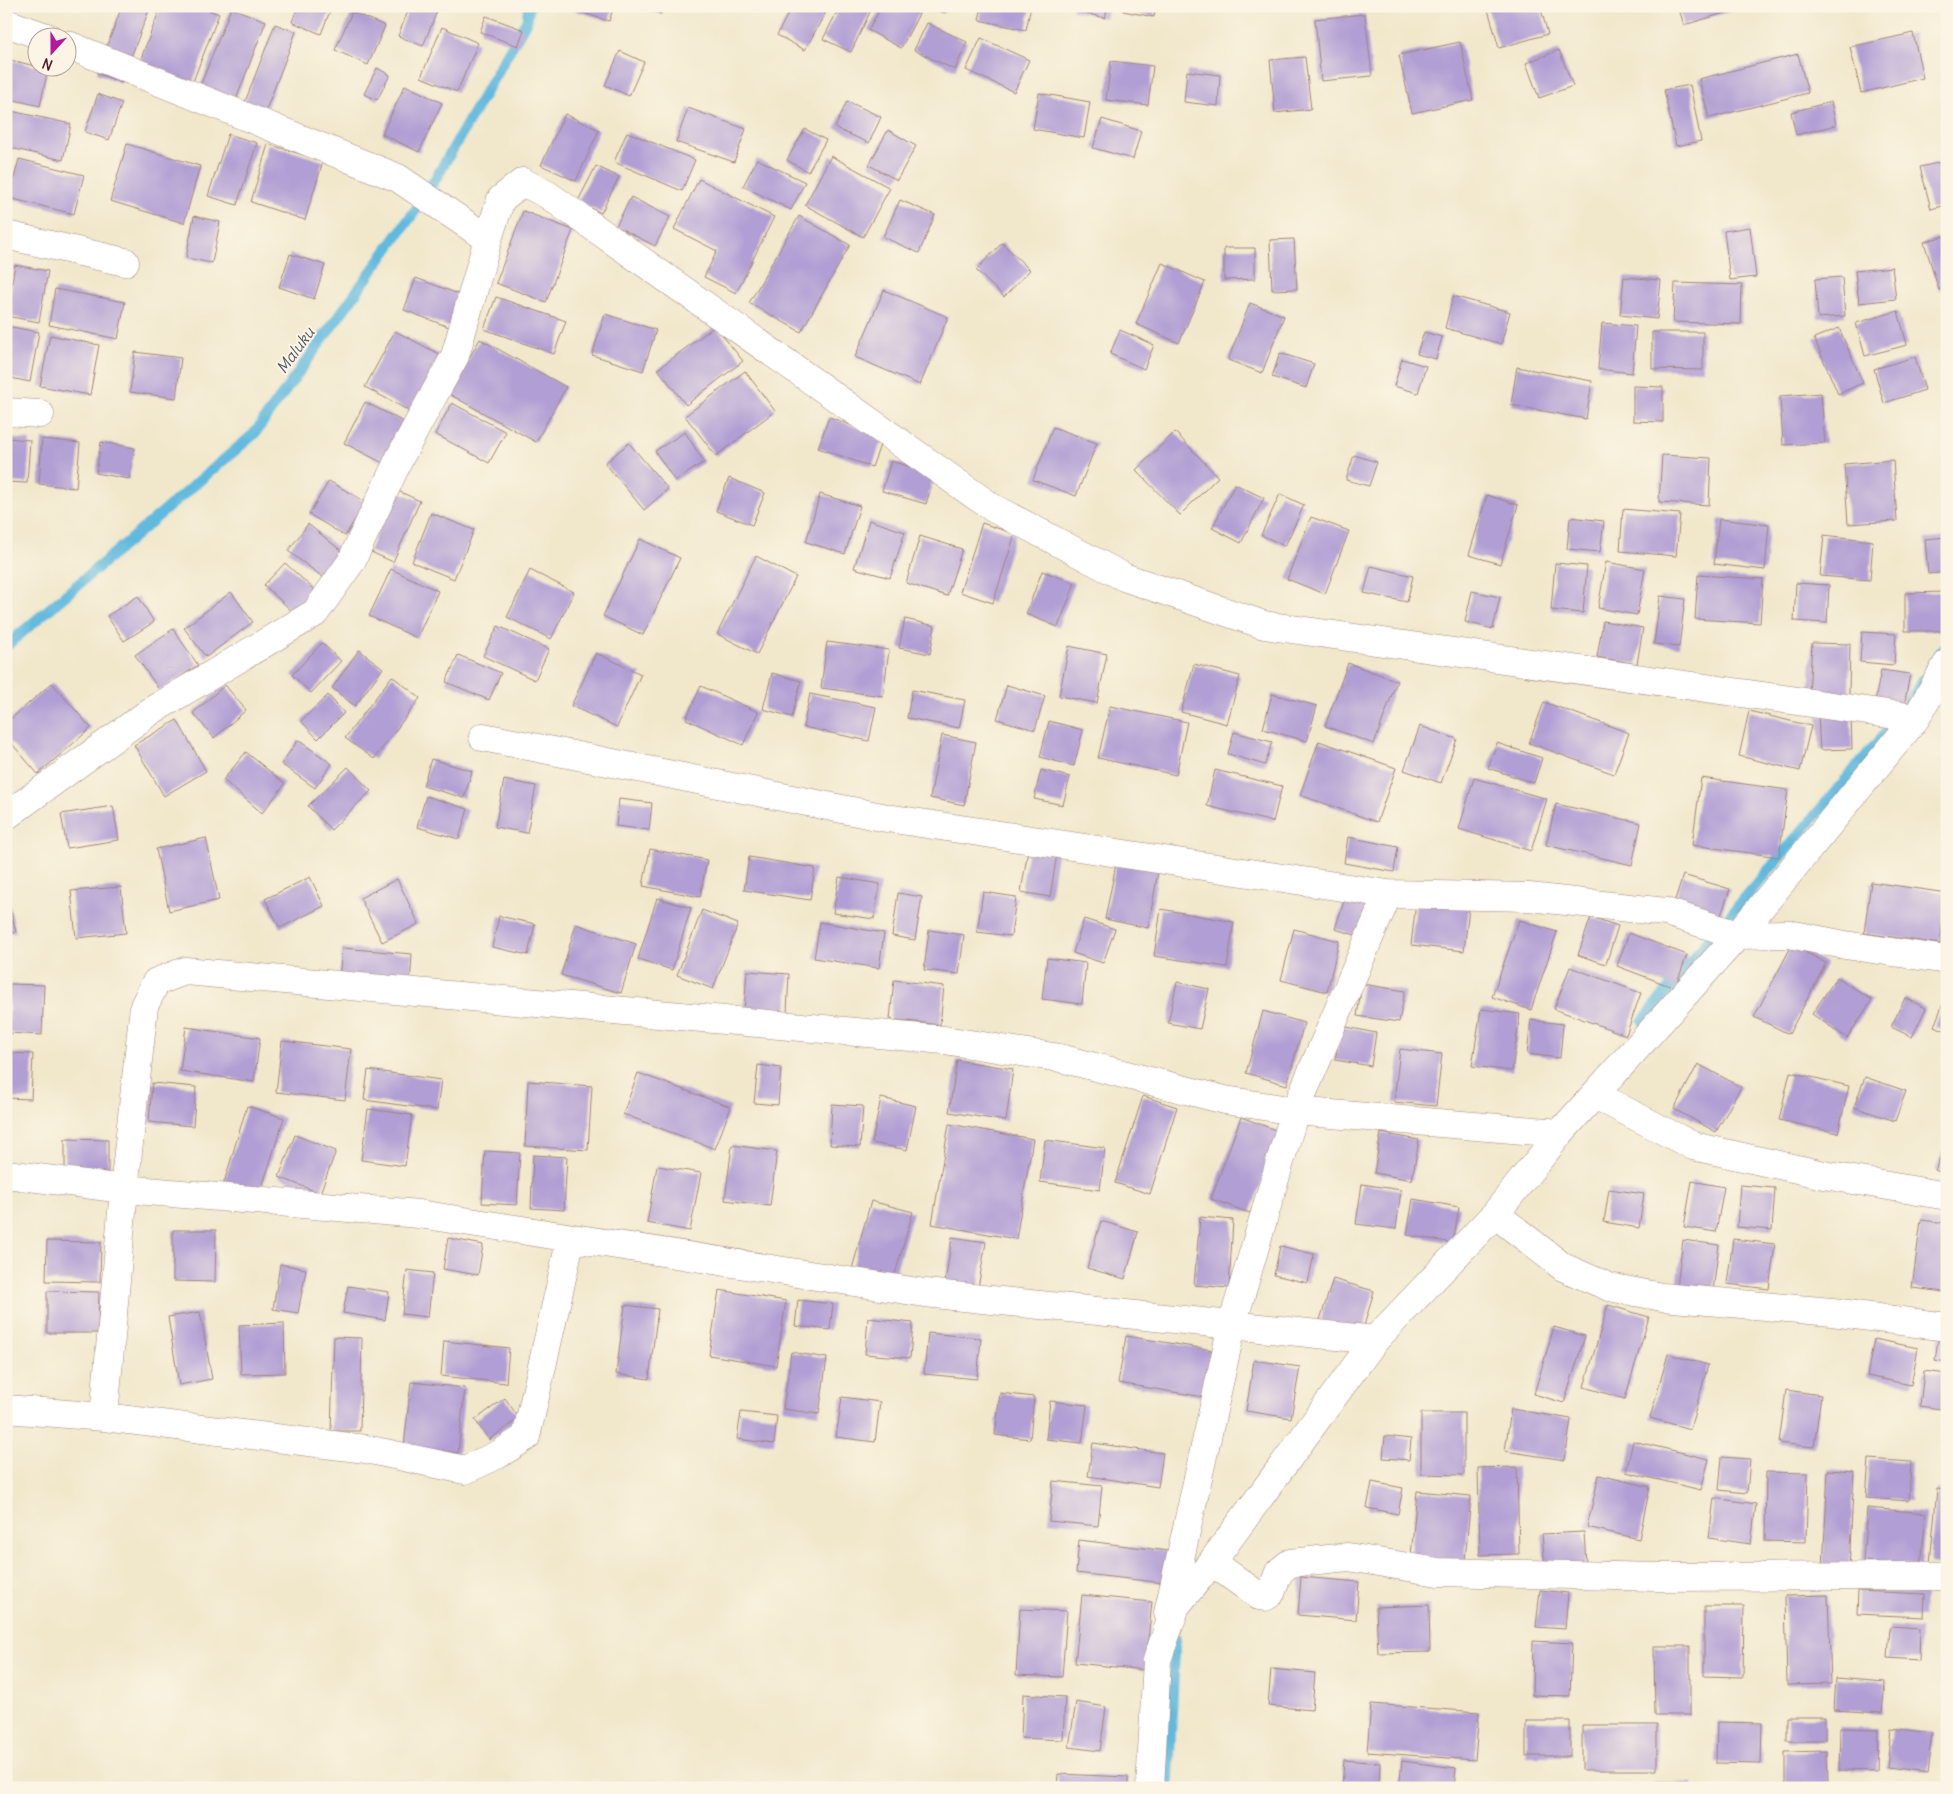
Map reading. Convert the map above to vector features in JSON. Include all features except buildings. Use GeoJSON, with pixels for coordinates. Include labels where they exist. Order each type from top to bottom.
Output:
{"type":"FeatureCollection","features":[{"type":"Feature","properties":{"kind":"street"},"geometry":{"type":"LineString","coordinates":[[6,23],[28,31]]}},
{"type":"Feature","properties":{"kind":"street"},"geometry":{"type":"LineString","coordinates":[[78,49],[398,178],[488,239]]}},
{"type":"Feature","properties":{"kind":"street"},"geometry":{"type":"LineString","coordinates":[[6,816],[152,711],[315,613],[351,562],[400,457],[455,356],[501,199],[522,182],[548,195],[993,508],[1124,577],[1264,625],[1916,718]]}},
{"type":"Feature","properties":{"kind":"street"},"geometry":{"type":"LineString","coordinates":[[6,235],[125,262]]}},
{"type":"Feature","properties":{"kind":"street"},"geometry":{"type":"LineString","coordinates":[[6,412],[40,414]]}},
{"type":"Feature","properties":{"kind":"street"},"geometry":{"type":"LineString","coordinates":[[1157,1660],[1176,1606],[1212,1562],[1375,1340],[1495,1214],[1560,1133],[1738,935],[1916,718],[1947,664]]}},
{"type":"Feature","properties":{"kind":"street"},"geometry":{"type":"LineString","coordinates":[[483,737],[887,818],[1388,894],[1529,897],[1666,912],[1738,935],[1789,934],[1845,945],[1947,960]]}},
{"type":"Feature","properties":{"kind":"street"},"geometry":{"type":"LineString","coordinates":[[1150,1788],[1157,1660],[1232,1326],[1295,1111],[1388,894]]}},
{"type":"Feature","properties":{"kind":"street"},"geometry":{"type":"LineString","coordinates":[[104,1417],[124,1190],[144,1006],[156,982],[185,971],[944,1040],[1060,1058],[1225,1100],[1295,1111],[1560,1133]]}},
{"type":"Feature","properties":{"kind":"street"},"geometry":{"type":"LineString","coordinates":[[1595,1095],[1693,1146],[1824,1175],[1947,1196]]}},
{"type":"Feature","properties":{"kind":"street"},"geometry":{"type":"LineString","coordinates":[[6,1174],[124,1190],[419,1214],[925,1293],[1375,1340]]}},
{"type":"Feature","properties":{"kind":"street"},"geometry":{"type":"LineString","coordinates":[[1495,1214],[1563,1267],[1609,1288],[1662,1297],[1832,1312],[1947,1327]]}},
{"type":"Feature","properties":{"kind":"street"},"geometry":{"type":"LineString","coordinates":[[6,1409],[104,1417],[366,1449],[465,1470],[499,1454],[526,1437],[571,1238]]}},
{"type":"Feature","properties":{"kind":"street"},"geometry":{"type":"LineString","coordinates":[[1212,1562],[1259,1596],[1266,1597],[1271,1593],[1279,1572],[1290,1563],[1348,1557],[1438,1572],[1658,1577],[1947,1576]]}},
{"type":"Feature","properties":{"kind":"waterway","name":"Maluku"},"geometry":{"type":"LineString","coordinates":[[6,646],[254,434],[425,197],[527,20],[529,6]]}},
{"type":"Feature","properties":{"kind":"waterway"},"geometry":{"type":"LineString","coordinates":[[1933,664],[1947,643]]}},
{"type":"Feature","properties":{"kind":"waterway"},"geometry":{"type":"LineString","coordinates":[[1901,715],[1923,680]]}},
{"type":"Feature","properties":{"kind":"waterway"},"geometry":{"type":"LineString","coordinates":[[1643,1021],[1702,948],[1889,729]]}},
{"type":"Feature","properties":{"kind":"waterway"},"geometry":{"type":"LineString","coordinates":[[1168,1788],[1175,1638]]}}]}
